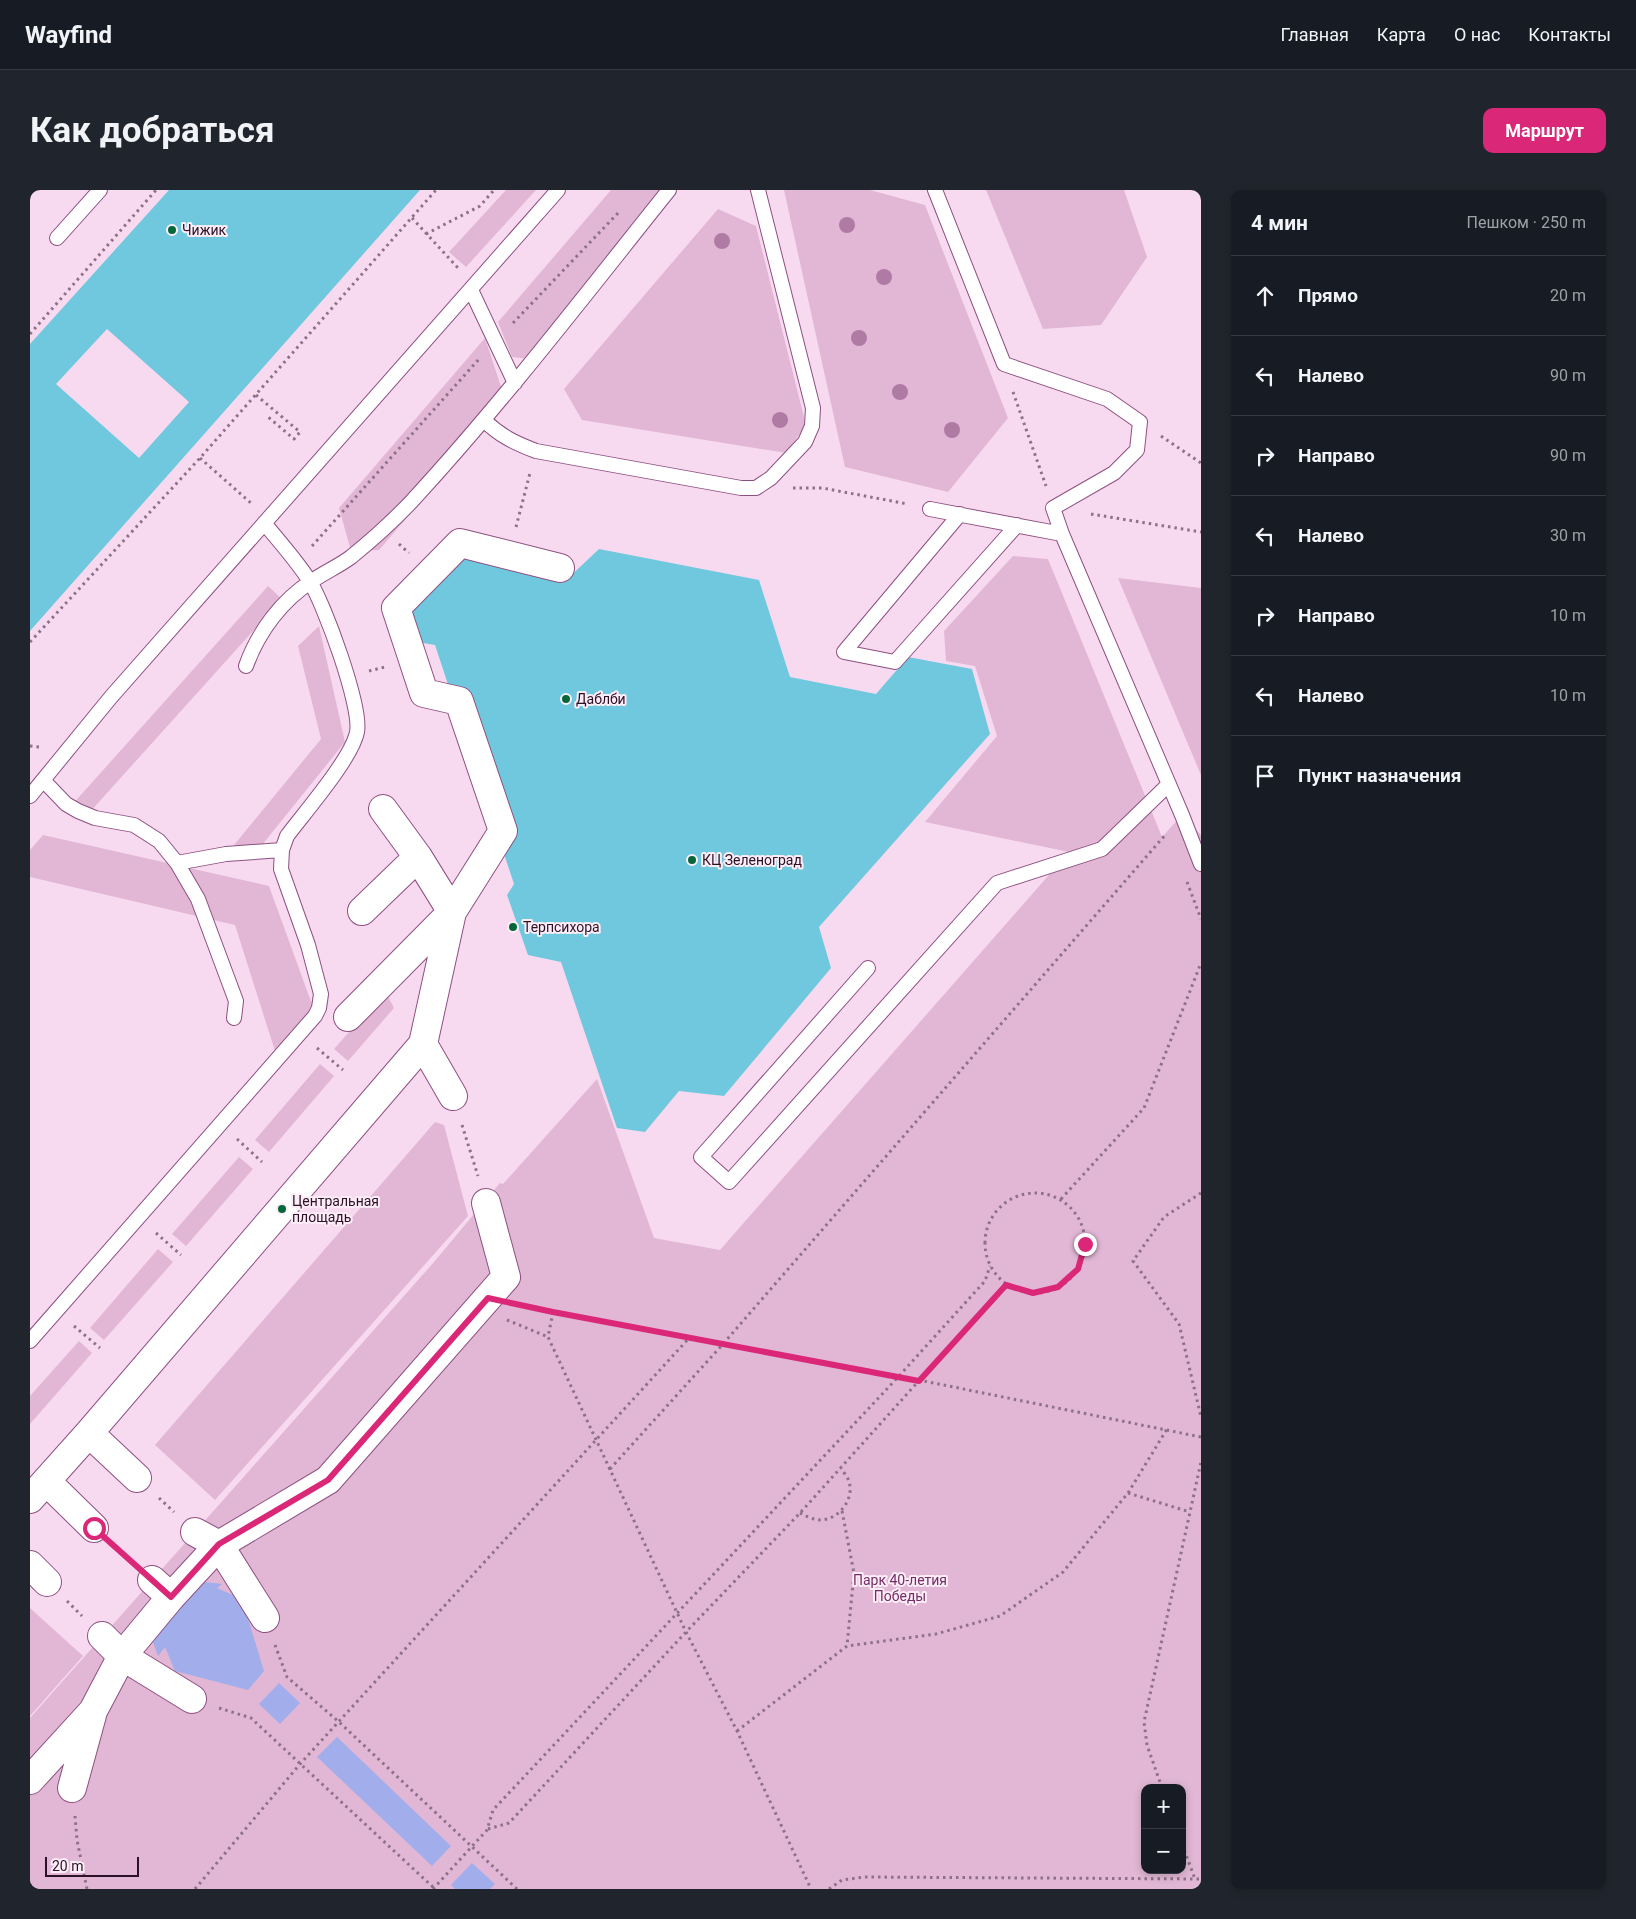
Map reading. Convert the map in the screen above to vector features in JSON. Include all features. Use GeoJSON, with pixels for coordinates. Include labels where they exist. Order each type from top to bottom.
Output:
{"type":"FeatureCollection","features":[{"type":"Feature","properties":{"kind":"street"},"geometry":{"type":"LineString","coordinates":[[348,1017],[452,912],[503,831],[459,701],[424,693],[406,660],[396,608],[426,570],[460,543],[512,543],[560,568]]}},
{"type":"Feature","properties":{"kind":"street"},"geometry":{"type":"LineString","coordinates":[[94,1528],[38,1490],[423,1044],[452,912],[418,857],[383,809]]}},
{"type":"Feature","properties":{"kind":"street"},"geometry":{"type":"LineString","coordinates":[[362,911],[418,857]]}},
{"type":"Feature","properties":{"kind":"street"},"geometry":{"type":"LineString","coordinates":[[423,1044],[453,1096]]}},
{"type":"Feature","properties":{"kind":"street"},"geometry":{"type":"LineString","coordinates":[[72,1788],[93,1711],[161,1589],[219,1544],[328,1480],[499,1306],[506,1277],[486,1203]]}},
{"type":"Feature","properties":{"kind":"street"},"geometry":{"type":"LineString","coordinates":[[89,1433],[138,1478]]}},
{"type":"Feature","properties":{"kind":"street"},"geometry":{"type":"LineString","coordinates":[[195,1532],[219,1544],[265,1618]]}},
{"type":"Feature","properties":{"kind":"street"},"geometry":{"type":"LineString","coordinates":[[102,1636],[122,1656],[192,1700]]}},
{"type":"Feature","properties":{"kind":"street"},"geometry":{"type":"LineString","coordinates":[[30,1780],[93,1711]]}},
{"type":"Feature","properties":{"kind":"lane"},"geometry":{"type":"LineString","coordinates":[[57,238],[100,190]]}},
{"type":"Feature","properties":{"kind":"lane"},"geometry":{"type":"LineString","coordinates":[[30,796],[110,698],[558,190]]}},
{"type":"Feature","properties":{"kind":"lane"},"geometry":{"type":"LineString","coordinates":[[246,666],[260,634],[286,603],[310,582],[350,558],[383,529],[484,420],[669,190]]}},
{"type":"Feature","properties":{"kind":"lane"},"geometry":{"type":"LineString","coordinates":[[484,420],[496,432],[512,442],[536,451],[741,488],[756,488],[771,478],[805,442],[812,426],[814,408],[758,190]]}},
{"type":"Feature","properties":{"kind":"lane"},"geometry":{"type":"LineString","coordinates":[[935,190],[1004,364],[1106,399],[1140,422],[1137,450],[1114,473],[1054,508],[1062,534],[1169,784],[1201,864]]}},
{"type":"Feature","properties":{"kind":"lane"},"geometry":{"type":"LineString","coordinates":[[471,290],[515,383]]}},
{"type":"Feature","properties":{"kind":"lane"},"geometry":{"type":"LineString","coordinates":[[930,508],[1062,534]]}},
{"type":"Feature","properties":{"kind":"lane"},"geometry":{"type":"LineString","coordinates":[[960,514],[844,652],[895,662],[1017,525]]}},
{"type":"Feature","properties":{"kind":"lane"},"geometry":{"type":"LineString","coordinates":[[30,1341],[316,1016],[319,1008],[321,994],[308,945],[281,869],[282,850],[287,836],[351,750],[357,732],[358,717],[347,678],[320,603],[310,582],[297,562],[264,523]]}},
{"type":"Feature","properties":{"kind":"lane"},"geometry":{"type":"LineString","coordinates":[[43,780],[66,804],[78,812],[95,818],[134,825],[158,841],[177,863],[198,899],[236,1001],[234,1018]]}},
{"type":"Feature","properties":{"kind":"lane"},"geometry":{"type":"LineString","coordinates":[[868,968],[701,1157],[729,1182],[997,883],[1102,849],[1169,784]]}},
{"type":"Feature","properties":{"kind":"lane"},"geometry":{"type":"LineString","coordinates":[[177,863],[226,854],[282,850]]}},
{"type":"Feature","properties":{"kind":"path"},"geometry":{"type":"LineString","coordinates":[[30,334],[156,190]]}},
{"type":"Feature","properties":{"kind":"path"},"geometry":{"type":"LineString","coordinates":[[30,642],[200,458],[436,190]]}},
{"type":"Feature","properties":{"kind":"path"},"geometry":{"type":"LineString","coordinates":[[426,234],[480,206],[494,190]]}},
{"type":"Feature","properties":{"kind":"path"},"geometry":{"type":"LineString","coordinates":[[297,562],[496,341],[619,212]]}},
{"type":"Feature","properties":{"kind":"path"},"geometry":{"type":"LineString","coordinates":[[412,218],[464,274]]}},
{"type":"Feature","properties":{"kind":"path"},"geometry":{"type":"LineString","coordinates":[[256,395],[300,432],[294,439],[267,416]]}},
{"type":"Feature","properties":{"kind":"path"},"geometry":{"type":"LineString","coordinates":[[1140,422],[1201,463]]}},
{"type":"Feature","properties":{"kind":"path"},"geometry":{"type":"LineString","coordinates":[[1024,425],[1054,508],[1201,532]]}},
{"type":"Feature","properties":{"kind":"path"},"geometry":{"type":"LineString","coordinates":[[512,543],[536,451]]}},
{"type":"Feature","properties":{"kind":"path"},"geometry":{"type":"LineString","coordinates":[[200,458],[255,506]]}},
{"type":"Feature","properties":{"kind":"path"},"geometry":{"type":"LineString","coordinates":[[822,488],[930,508]]}},
{"type":"Feature","properties":{"kind":"path"},"geometry":{"type":"LineString","coordinates":[[610,1469],[723,1344],[1182,815]]}},
{"type":"Feature","properties":{"kind":"path"},"geometry":{"type":"LineString","coordinates":[[1062,1199],[1144,1108],[1201,963]]}},
{"type":"Feature","properties":{"kind":"path"},"geometry":{"type":"LineString","coordinates":[[326,1055],[343,1070]]}},
{"type":"Feature","properties":{"kind":"path"},"geometry":{"type":"LineString","coordinates":[[453,1096],[486,1203]]}},
{"type":"Feature","properties":{"kind":"path"},"geometry":{"type":"LineString","coordinates":[[245,1147],[262,1162]]}},
{"type":"Feature","properties":{"kind":"path"},"geometry":{"type":"LineString","coordinates":[[1037,1192],[1062,1199],[1080,1219],[1085,1244],[1078,1269],[1058,1287],[1033,1293],[1006,1285],[990,1266],[984,1241],[992,1216],[1011,1198],[1037,1192]]}},
{"type":"Feature","properties":{"kind":"path"},"geometry":{"type":"LineString","coordinates":[[1201,1193],[1164,1217],[1133,1261],[1179,1324],[1201,1417]]}},
{"type":"Feature","properties":{"kind":"path"},"geometry":{"type":"LineString","coordinates":[[163,1240],[181,1255]]}},
{"type":"Feature","properties":{"kind":"path"},"geometry":{"type":"LineString","coordinates":[[488,1830],[492,1810],[899,1376],[985,1281],[990,1266]]}},
{"type":"Feature","properties":{"kind":"path"},"geometry":{"type":"LineString","coordinates":[[192,1700],[251,1718],[434,1889],[488,1830],[509,1824],[686,1632],[800,1513],[1006,1285]]}},
{"type":"Feature","properties":{"kind":"path"},"geometry":{"type":"LineString","coordinates":[[499,1306],[553,1312],[899,1376],[1201,1437]]}},
{"type":"Feature","properties":{"kind":"path"},"geometry":{"type":"LineString","coordinates":[[499,1306],[548,1337],[686,1632],[737,1731],[811,1889]]}},
{"type":"Feature","properties":{"kind":"path"},"geometry":{"type":"LineString","coordinates":[[548,1337],[553,1312]]}},
{"type":"Feature","properties":{"kind":"path"},"geometry":{"type":"LineString","coordinates":[[83,1334],[100,1348]]}},
{"type":"Feature","properties":{"kind":"path"},"geometry":{"type":"LineString","coordinates":[[195,1889],[300,1764],[690,1337]]}},
{"type":"Feature","properties":{"kind":"path"},"geometry":{"type":"LineString","coordinates":[[737,1731],[847,1646],[936,1634],[1000,1616],[1063,1572],[1128,1493],[1167,1429]]}},
{"type":"Feature","properties":{"kind":"path"},"geometry":{"type":"LineString","coordinates":[[1161,1784],[1147,1745],[1144,1722],[1201,1462]]}},
{"type":"Feature","properties":{"kind":"path"},"geometry":{"type":"LineString","coordinates":[[800,1513],[812,1519],[827,1519],[842,1511],[849,1499],[849,1482],[841,1468]]}},
{"type":"Feature","properties":{"kind":"path"},"geometry":{"type":"LineString","coordinates":[[138,1478],[195,1532]]}},
{"type":"Feature","properties":{"kind":"path"},"geometry":{"type":"LineString","coordinates":[[1128,1493],[1190,1512]]}},
{"type":"Feature","properties":{"kind":"path"},"geometry":{"type":"LineString","coordinates":[[842,1511],[854,1573],[847,1646]]}},
{"type":"Feature","properties":{"kind":"path"},"geometry":{"type":"LineString","coordinates":[[94,1528],[161,1589]]}},
{"type":"Feature","properties":{"kind":"path"},"geometry":{"type":"LineString","coordinates":[[38,1573],[102,1636]]}},
{"type":"Feature","properties":{"kind":"path"},"geometry":{"type":"LineString","coordinates":[[265,1618],[287,1677],[339,1722],[517,1889]]}},
{"type":"Feature","properties":{"kind":"path"},"geometry":{"type":"LineString","coordinates":[[77,1840],[87,1889]]}},
{"type":"Feature","properties":{"kind":"path"},"geometry":{"type":"LineString","coordinates":[[1186,1855],[1195,1879]]}},
{"type":"Feature","properties":{"kind":"path"},"geometry":{"type":"LineString","coordinates":[[829,1889],[842,1880],[865,1877],[1201,1879]]}},
{"type":"Feature","properties":{"kind":"green space"},"geometry":{"type":"Polygon","coordinates":[[[506,190],[536,190],[466,267],[449,252],[506,190]]]}},
{"type":"Feature","properties":{"kind":"green space"},"geometry":{"type":"Polygon","coordinates":[[[611,190],[668,190],[540,360],[512,357],[498,322],[611,190]]]}},
{"type":"Feature","properties":{"kind":"green space"},"geometry":{"type":"Polygon","coordinates":[[[784,190],[870,190],[925,205],[1008,418],[948,492],[845,467],[784,190]]]}},
{"type":"Feature","properties":{"kind":"green space"},"geometry":{"type":"Polygon","coordinates":[[[986,190],[1124,190],[1147,257],[1101,325],[1043,329],[986,190]]]}},
{"type":"Feature","properties":{"kind":"green space"},"geometry":{"type":"Polygon","coordinates":[[[718,209],[756,226],[806,425],[786,453],[582,420],[564,389],[718,209]]]}},
{"type":"Feature","properties":{"kind":"green space"},"geometry":{"type":"Polygon","coordinates":[[[485,338],[506,402],[379,550],[351,551],[339,508],[485,338]]]}},
{"type":"Feature","properties":{"kind":"green space","name":"Парк 40-летия Победы"},"geometry":{"type":"Polygon","coordinates":[[[1013,556],[1048,559],[1162,837],[1182,815],[1201,835],[1201,1889],[30,1889],[30,1718],[434,1262],[500,1183],[503,1184],[597,1079],[654,1238],[720,1250],[1069,852],[925,822],[997,736],[975,666],[946,661],[944,631],[1013,556]]]}},
{"type":"Feature","properties":{"kind":"green space"},"geometry":{"type":"Polygon","coordinates":[[[1118,578],[1201,588],[1201,775],[1118,578]]]}},
{"type":"Feature","properties":{"kind":"green space"},"geometry":{"type":"Polygon","coordinates":[[[268,586],[282,599],[89,813],[70,807],[268,586]]]}},
{"type":"Feature","properties":{"kind":"green space"},"geometry":{"type":"Polygon","coordinates":[[[319,626],[345,742],[258,850],[234,845],[321,739],[298,646],[319,626]]]}},
{"type":"Feature","properties":{"kind":"green space"},"geometry":{"type":"Polygon","coordinates":[[[43,835],[269,886],[317,1018],[275,1051],[235,925],[30,877],[30,850],[43,835]]]}},
{"type":"Feature","properties":{"kind":"green space"},"geometry":{"type":"Polygon","coordinates":[[[385,991],[394,1008],[348,1061],[334,1049],[385,991]]]}},
{"type":"Feature","properties":{"kind":"green space"},"geometry":{"type":"Polygon","coordinates":[[[320,1064],[334,1076],[269,1152],[255,1140],[320,1064]]]}},
{"type":"Feature","properties":{"kind":"green space"},"geometry":{"type":"Polygon","coordinates":[[[435,1122],[444,1125],[468,1216],[215,1500],[155,1445],[435,1122]]]}},
{"type":"Feature","properties":{"kind":"green space"},"geometry":{"type":"Polygon","coordinates":[[[239,1157],[253,1169],[186,1246],[172,1234],[239,1157]]]}},
{"type":"Feature","properties":{"kind":"green space"},"geometry":{"type":"Polygon","coordinates":[[[158,1249],[173,1262],[104,1340],[90,1328],[158,1249]]]}},
{"type":"Feature","properties":{"kind":"green space"},"geometry":{"type":"Polygon","coordinates":[[[79,1341],[92,1353],[30,1424],[30,1396],[79,1341]]]}},
{"type":"Feature","properties":{"kind":"green space"},"geometry":{"type":"Polygon","coordinates":[[[30,1608],[83,1656],[30,1716],[30,1608]]]}},
{"type":"Feature","properties":{"kind":"water"},"geometry":{"type":"Polygon","coordinates":[[[204,1582],[222,1584],[217,1588],[242,1599],[264,1671],[248,1690],[175,1671],[165,1647],[158,1656],[153,1642],[164,1628],[163,1621],[189,1594],[195,1593],[204,1582]]]}},
{"type":"Feature","properties":{"kind":"water"},"geometry":{"type":"Polygon","coordinates":[[[279,1683],[300,1703],[280,1724],[259,1704],[279,1683]]]}},
{"type":"Feature","properties":{"kind":"water"},"geometry":{"type":"Polygon","coordinates":[[[337,1737],[451,1846],[432,1866],[317,1757],[337,1737]]]}},
{"type":"Feature","properties":{"kind":"water"},"geometry":{"type":"Polygon","coordinates":[[[472,1863],[495,1884],[490,1889],[455,1889],[451,1885],[472,1863]]]}},
{"type":"Feature","properties":{"kind":"building"},"geometry":{"type":"Polygon","coordinates":[[[169,190],[420,190],[30,631],[30,344],[169,190]],[[107,329],[56,384],[139,458],[189,402],[107,329]]]}},
{"type":"Feature","properties":{"kind":"building","name":"КЦ Зеленоград"},"geometry":{"type":"Polygon","coordinates":[[[599,549],[759,580],[790,677],[876,694],[908,657],[972,669],[990,734],[819,927],[831,968],[724,1096],[679,1091],[645,1132],[617,1128],[561,962],[528,955],[507,895],[514,884],[435,645],[423,643],[411,609],[462,557],[563,583],[599,549]]]}},
{"type":"Feature","properties":{"kind":"place","name":"Чижик"},"geometry":{"type":"Point","coordinates":[172,230]}},
{"type":"Feature","properties":{"kind":"place","name":"Даблби"},"geometry":{"type":"Point","coordinates":[566,699]}},
{"type":"Feature","properties":{"kind":"place","name":"КЦ Зеленоград"},"geometry":{"type":"Point","coordinates":[692,860]}},
{"type":"Feature","properties":{"kind":"place","name":"Терпсихора"},"geometry":{"type":"Point","coordinates":[513,927]}},
{"type":"Feature","properties":{"kind":"place","name":"Центральная площадь"},"geometry":{"type":"Point","coordinates":[282,1209]}},
{"type":"Feature","properties":{"kind":"route"},"geometry":{"type":"LineString","coordinates":[[94,1528],[171,1597],[219,1544],[328,1480],[488,1298],[510,1304],[919,1381],[1006,1285],[1033,1293],[1058,1287],[1078,1269],[1085,1244]]}}]}
